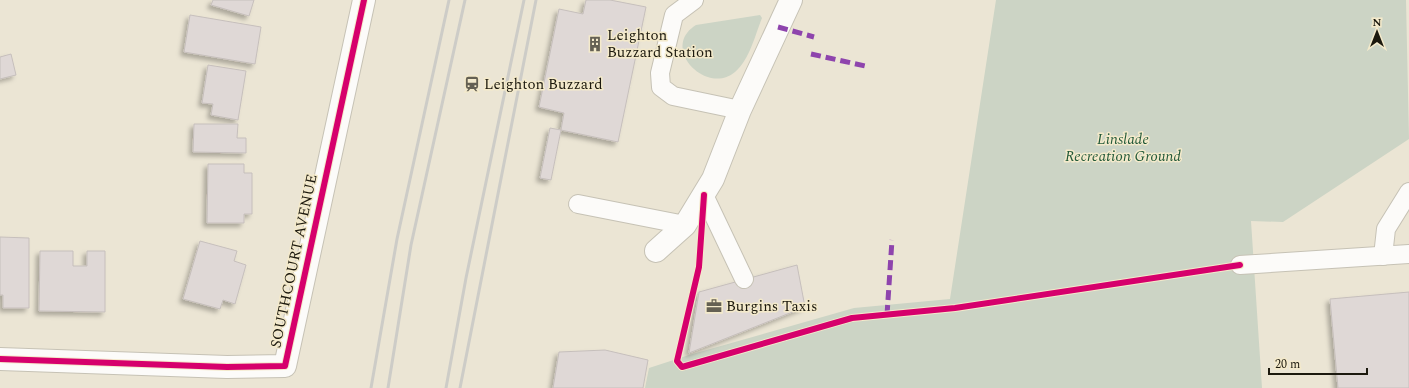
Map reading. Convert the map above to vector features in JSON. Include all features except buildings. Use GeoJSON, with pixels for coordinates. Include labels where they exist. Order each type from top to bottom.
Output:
{"type":"FeatureCollection","features":[{"type":"Feature","properties":{"kind":"street","name":"SOUTHCOURT AVENUE"},"geometry":{"type":"LineString","coordinates":[[0,359],[227,367],[285,366],[364,0]]}},
{"type":"Feature","properties":{"kind":"street"},"geometry":{"type":"LineString","coordinates":[[656,251],[685,225],[713,179],[740,110],[791,0]]}},
{"type":"Feature","properties":{"kind":"lane"},"geometry":{"type":"LineString","coordinates":[[694,0],[674,15],[660,74],[661,87],[673,96],[740,110]]}},
{"type":"Feature","properties":{"kind":"lane"},"geometry":{"type":"LineString","coordinates":[[1383,256],[1386,229],[1409,192]]}},
{"type":"Feature","properties":{"kind":"lane"},"geometry":{"type":"LineString","coordinates":[[704,194],[744,279]]}},
{"type":"Feature","properties":{"kind":"lane"},"geometry":{"type":"LineString","coordinates":[[578,204],[685,225]]}},
{"type":"Feature","properties":{"kind":"lane"},"geometry":{"type":"LineString","coordinates":[[1240,264],[1409,254]]}},
{"type":"Feature","properties":{"kind":"green space","name":"Linslade Recreation Ground"},"geometry":{"type":"Polygon","coordinates":[[[996,0],[1406,0],[1409,139],[1283,222],[1251,221],[1262,388],[645,388],[649,368],[689,355],[854,308],[950,299],[996,0]]]}},
{"type":"Feature","properties":{"kind":"green space"},"geometry":{"type":"Polygon","coordinates":[[[760,15],[762,18],[752,46],[745,60],[735,72],[724,78],[712,78],[701,74],[691,66],[685,56],[683,45],[686,35],[696,25],[760,15]]]}},
{"type":"Feature","properties":{"kind":"railway"},"geometry":{"type":"LineString","coordinates":[[371,388],[397,239],[449,0]]}},
{"type":"Feature","properties":{"kind":"railway"},"geometry":{"type":"LineString","coordinates":[[388,388],[411,245],[465,0]]}},
{"type":"Feature","properties":{"kind":"railway"},"geometry":{"type":"LineString","coordinates":[[446,388],[466,278],[524,0]]}},
{"type":"Feature","properties":{"kind":"railway"},"geometry":{"type":"LineString","coordinates":[[460,388],[536,0]]}},
{"type":"Feature","properties":{"kind":"marked path"},"geometry":{"type":"LineString","coordinates":[[778,27],[814,37]]}},
{"type":"Feature","properties":{"kind":"marked path"},"geometry":{"type":"LineString","coordinates":[[811,54],[865,66]]}},
{"type":"Feature","properties":{"kind":"marked path"},"geometry":{"type":"LineString","coordinates":[[887,315],[892,240]]}},
{"type":"Feature","properties":{"kind":"cycle path"},"geometry":{"type":"LineString","coordinates":[[0,359],[227,367],[285,366],[364,0]]}},
{"type":"Feature","properties":{"kind":"cycle path"},"geometry":{"type":"LineString","coordinates":[[704,195],[699,267],[677,361],[682,367],[852,318],[955,308],[1240,265]]}},
{"type":"Feature","properties":{"kind":"place","name":"Leighton Buzzard Station"},"geometry":{"type":"Point","coordinates":[595,44]}},
{"type":"Feature","properties":{"kind":"place","name":"Leighton Buzzard"},"geometry":{"type":"Point","coordinates":[472,84]}},
{"type":"Feature","properties":{"kind":"place","name":"Burgins Taxis"},"geometry":{"type":"Point","coordinates":[714,306]}}]}
